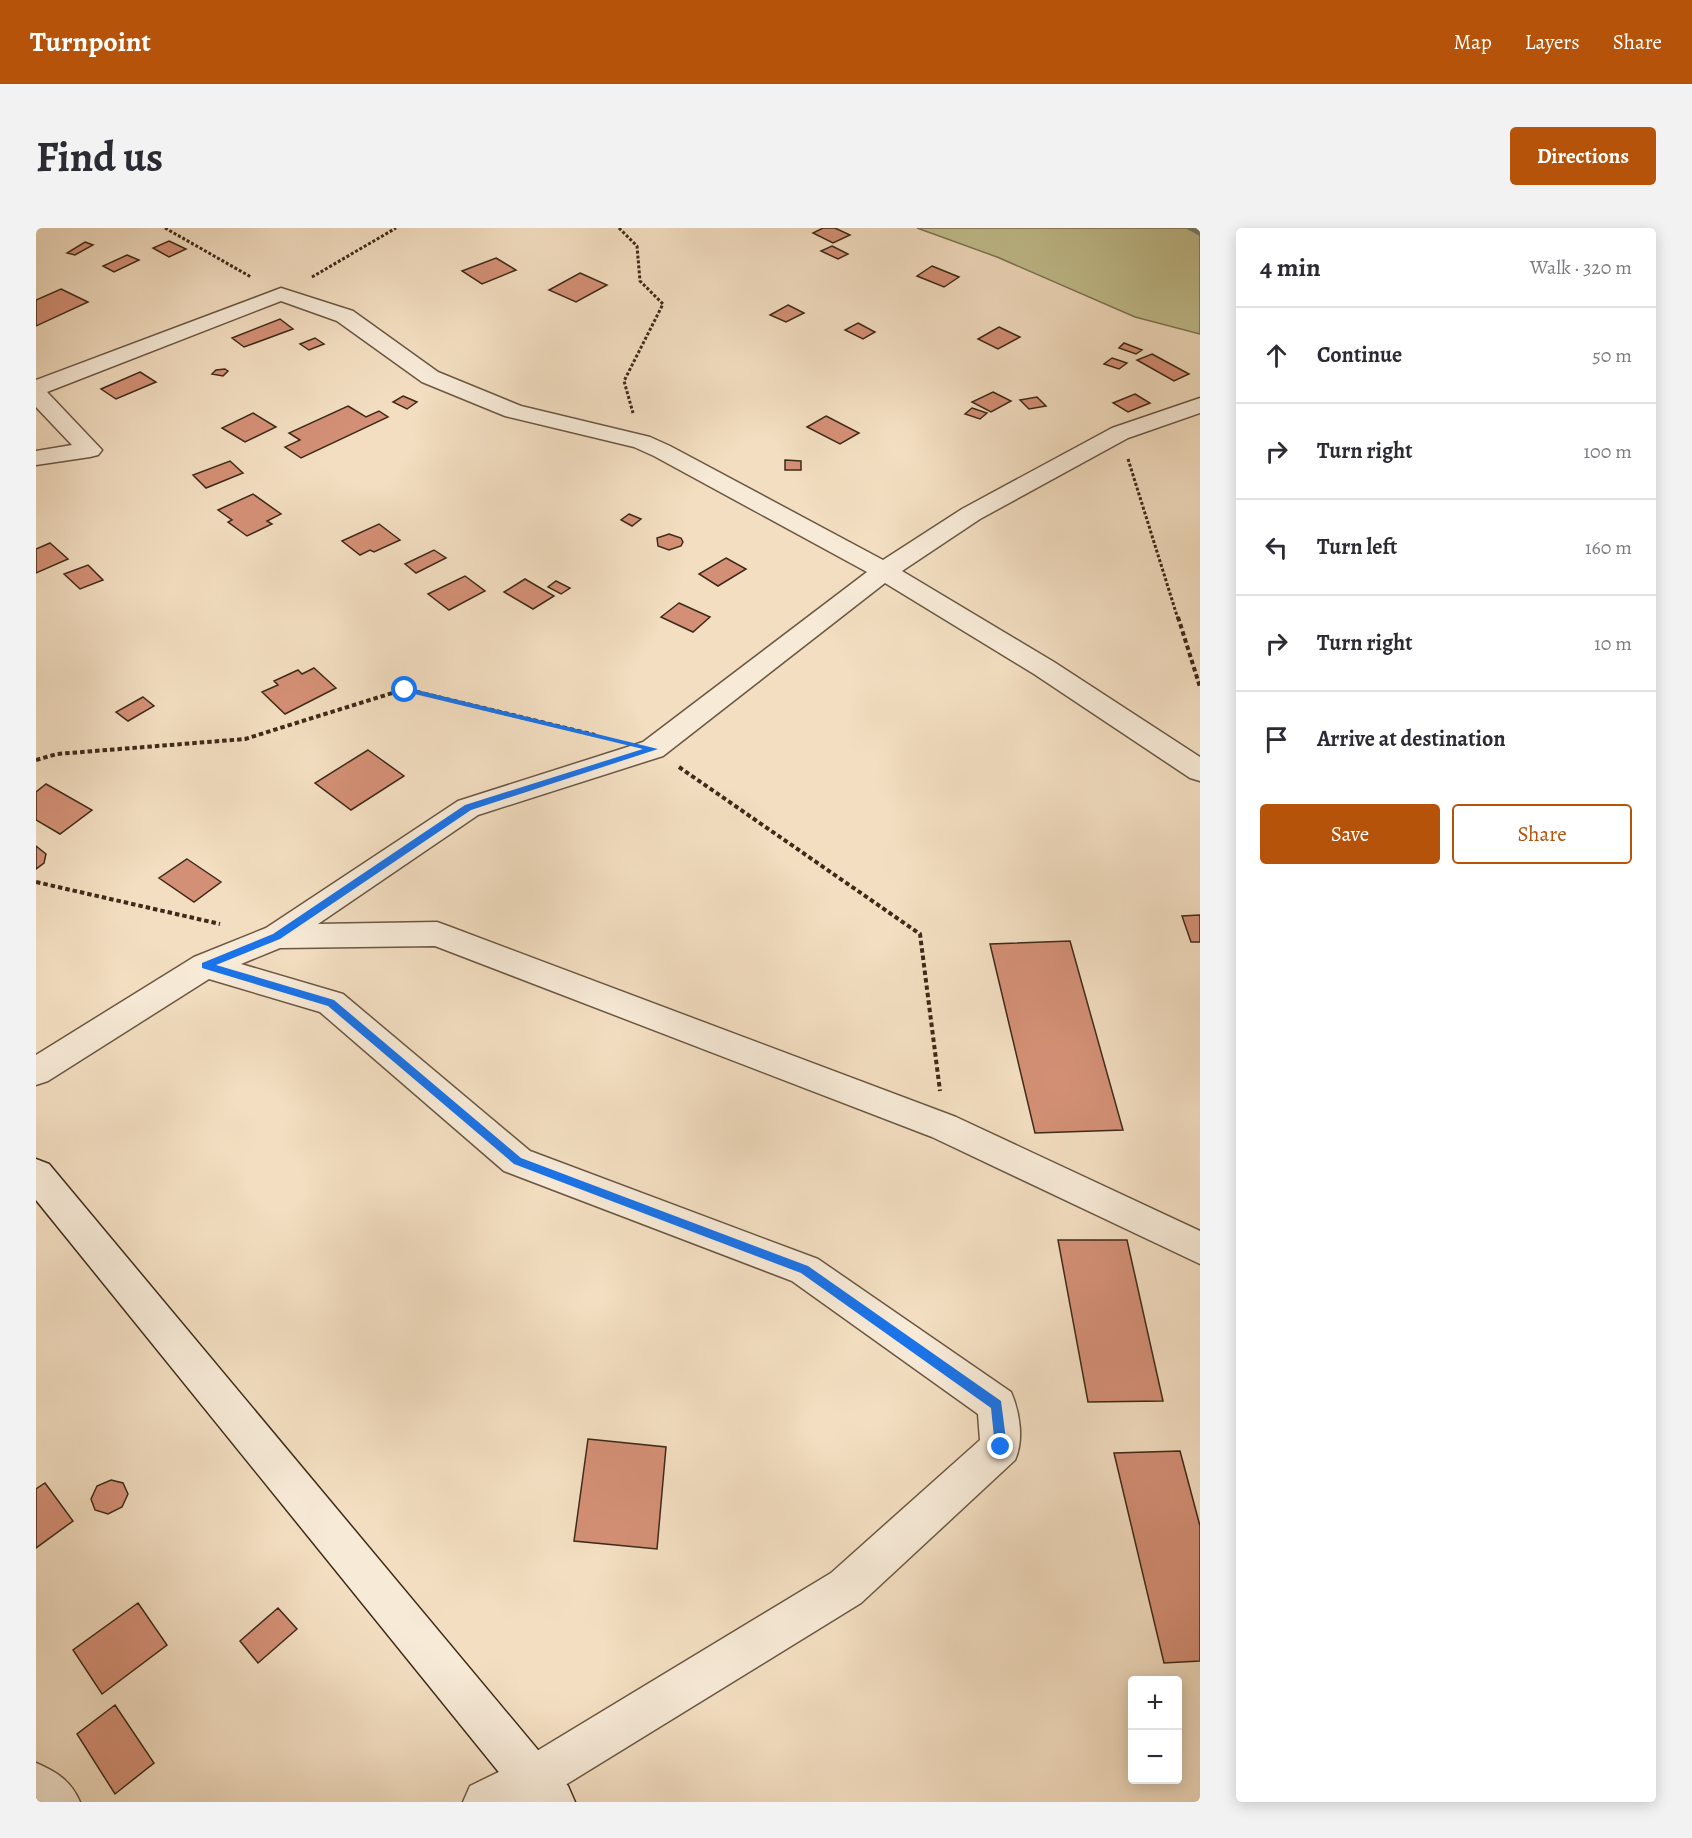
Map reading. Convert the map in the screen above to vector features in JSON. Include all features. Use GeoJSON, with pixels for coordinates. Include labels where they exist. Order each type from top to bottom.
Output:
{"type":"FeatureCollection","features":[{"type":"Feature","properties":{"kind":"street"},"geometry":{"type":"LineString","coordinates":[[36,388],[282,294],[345,316],[430,377],[513,411],[642,442],[884,571],[1044,668],[1200,771]]}},
{"type":"Feature","properties":{"kind":"street"},"geometry":{"type":"LineString","coordinates":[[36,394],[90,450],[36,458]]}},
{"type":"Feature","properties":{"kind":"street"},"geometry":{"type":"LineString","coordinates":[[36,1072],[205,966],[277,936],[468,808],[654,749],[884,571],[971,514],[1120,432],[1200,405]]}},
{"type":"Feature","properties":{"kind":"street"},"geometry":{"type":"LineString","coordinates":[[277,936],[437,934],[944,1127],[1200,1248]]}},
{"type":"Feature","properties":{"kind":"street"},"geometry":{"type":"LineString","coordinates":[[205,966],[331,1003],[517,1161],[805,1269],[997,1405],[1001,1447],[846,1588],[543,1790],[486,1802]]}},
{"type":"Feature","properties":{"kind":"street"},"geometry":{"type":"LineString","coordinates":[[36,1174],[543,1790]]}},
{"type":"Feature","properties":{"kind":"street"},"geometry":{"type":"LineString","coordinates":[[36,1786],[57,1802]]}},
{"type":"Feature","properties":{"kind":"path"},"geometry":{"type":"LineString","coordinates":[[165,228],[282,294],[396,228]]}},
{"type":"Feature","properties":{"kind":"path"},"geometry":{"type":"LineString","coordinates":[[619,228],[637,246],[640,281],[663,304],[624,381],[642,442]]}},
{"type":"Feature","properties":{"kind":"path"},"geometry":{"type":"LineString","coordinates":[[1120,432],[1200,687]]}},
{"type":"Feature","properties":{"kind":"path"},"geometry":{"type":"LineString","coordinates":[[36,760],[57,754],[245,739],[405,690],[654,749],[920,934],[944,1127]]}},
{"type":"Feature","properties":{"kind":"path"},"geometry":{"type":"LineString","coordinates":[[36,882],[277,936]]}},
{"type":"Feature","properties":{"kind":"shaded area"},"geometry":{"type":"Polygon","coordinates":[[[917,228],[1200,228],[1200,334],[1135,317],[997,257],[917,228]]]}},
{"type":"Feature","properties":{"kind":"building"},"geometry":{"type":"Polygon","coordinates":[[[823,228],[835,228],[850,235],[833,243],[813,233],[823,228]]]}},
{"type":"Feature","properties":{"kind":"building"},"geometry":{"type":"Polygon","coordinates":[[[169,241],[186,249],[169,257],[153,248],[169,241]]]}},
{"type":"Feature","properties":{"kind":"building"},"geometry":{"type":"Polygon","coordinates":[[[85,242],[93,245],[75,255],[67,253],[85,242]]]}},
{"type":"Feature","properties":{"kind":"building"},"geometry":{"type":"Polygon","coordinates":[[[832,246],[848,254],[838,259],[821,251],[832,246]]]}},
{"type":"Feature","properties":{"kind":"building"},"geometry":{"type":"Polygon","coordinates":[[[127,255],[139,260],[114,272],[103,266],[127,255]]]}},
{"type":"Feature","properties":{"kind":"building"},"geometry":{"type":"Polygon","coordinates":[[[496,258],[516,270],[482,284],[462,271],[496,258]]]}},
{"type":"Feature","properties":{"kind":"building"},"geometry":{"type":"Polygon","coordinates":[[[932,266],[959,277],[944,287],[917,276],[932,266]]]}},
{"type":"Feature","properties":{"kind":"building"},"geometry":{"type":"Polygon","coordinates":[[[580,273],[607,285],[576,302],[549,290],[580,273]]]}},
{"type":"Feature","properties":{"kind":"building"},"geometry":{"type":"Polygon","coordinates":[[[61,289],[88,302],[36,326],[36,300],[61,289]]]}},
{"type":"Feature","properties":{"kind":"building"},"geometry":{"type":"Polygon","coordinates":[[[788,305],[804,313],[786,322],[770,315],[788,305]]]}},
{"type":"Feature","properties":{"kind":"building"},"geometry":{"type":"Polygon","coordinates":[[[280,319],[293,329],[244,347],[232,338],[280,319]]]}},
{"type":"Feature","properties":{"kind":"building"},"geometry":{"type":"Polygon","coordinates":[[[858,323],[875,332],[863,339],[845,330],[858,323]]]}},
{"type":"Feature","properties":{"kind":"building"},"geometry":{"type":"Polygon","coordinates":[[[999,327],[1020,337],[998,349],[978,339],[999,327]]]}},
{"type":"Feature","properties":{"kind":"building"},"geometry":{"type":"Polygon","coordinates":[[[315,338],[324,344],[309,350],[300,344],[315,338]]]}},
{"type":"Feature","properties":{"kind":"building"},"geometry":{"type":"Polygon","coordinates":[[[1124,343],[1142,350],[1136,354],[1119,348],[1124,343]]]}},
{"type":"Feature","properties":{"kind":"building"},"geometry":{"type":"Polygon","coordinates":[[[1152,354],[1189,374],[1174,381],[1137,360],[1152,354]]]}},
{"type":"Feature","properties":{"kind":"building"},"geometry":{"type":"Polygon","coordinates":[[[1112,358],[1127,363],[1119,369],[1104,364],[1112,358]]]}},
{"type":"Feature","properties":{"kind":"building"},"geometry":{"type":"Polygon","coordinates":[[[216,370],[228,371],[223,376],[212,374],[216,370]]]}},
{"type":"Feature","properties":{"kind":"building"},"geometry":{"type":"Polygon","coordinates":[[[140,372],[156,382],[116,399],[101,389],[140,372]]]}},
{"type":"Feature","properties":{"kind":"building"},"geometry":{"type":"Polygon","coordinates":[[[993,392],[1011,401],[991,412],[972,402],[993,392]]]}},
{"type":"Feature","properties":{"kind":"building"},"geometry":{"type":"Polygon","coordinates":[[[1135,394],[1150,403],[1128,412],[1113,403],[1135,394]]]}},
{"type":"Feature","properties":{"kind":"building"},"geometry":{"type":"Polygon","coordinates":[[[403,396],[417,402],[407,409],[393,402],[403,396]]]}},
{"type":"Feature","properties":{"kind":"building"},"geometry":{"type":"Polygon","coordinates":[[[1037,397],[1046,406],[1029,409],[1020,400],[1037,397]]]}},
{"type":"Feature","properties":{"kind":"building"},"geometry":{"type":"Polygon","coordinates":[[[348,406],[366,417],[379,411],[388,417],[301,458],[285,447],[300,440],[289,433],[348,406]]]}},
{"type":"Feature","properties":{"kind":"building"},"geometry":{"type":"Polygon","coordinates":[[[972,408],[987,413],[980,419],[965,414],[972,408]]]}},
{"type":"Feature","properties":{"kind":"building"},"geometry":{"type":"Polygon","coordinates":[[[253,413],[276,427],[245,442],[222,428],[253,413]]]}},
{"type":"Feature","properties":{"kind":"building"},"geometry":{"type":"Polygon","coordinates":[[[826,416],[859,433],[840,444],[807,427],[826,416]]]}},
{"type":"Feature","properties":{"kind":"building"},"geometry":{"type":"Polygon","coordinates":[[[785,460],[801,461],[801,470],[785,470],[785,460]]]}},
{"type":"Feature","properties":{"kind":"building"},"geometry":{"type":"Polygon","coordinates":[[[230,461],[243,473],[206,488],[193,475],[230,461]]]}},
{"type":"Feature","properties":{"kind":"building"},"geometry":{"type":"Polygon","coordinates":[[[253,494],[281,514],[267,521],[272,524],[247,536],[228,522],[232,520],[218,510],[253,494]]]}},
{"type":"Feature","properties":{"kind":"building"},"geometry":{"type":"Polygon","coordinates":[[[629,514],[641,519],[632,526],[621,520],[629,514]]]}},
{"type":"Feature","properties":{"kind":"building"},"geometry":{"type":"Polygon","coordinates":[[[379,524],[400,540],[374,552],[370,550],[360,555],[342,541],[379,524]]]}},
{"type":"Feature","properties":{"kind":"building"},"geometry":{"type":"Polygon","coordinates":[[[669,534],[681,538],[683,542],[681,546],[669,550],[658,546],[657,538],[669,534]]]}},
{"type":"Feature","properties":{"kind":"building"},"geometry":{"type":"Polygon","coordinates":[[[50,543],[68,559],[36,573],[36,549],[50,543]]]}},
{"type":"Feature","properties":{"kind":"building"},"geometry":{"type":"Polygon","coordinates":[[[434,550],[446,558],[416,573],[405,564],[434,550]]]}},
{"type":"Feature","properties":{"kind":"building"},"geometry":{"type":"Polygon","coordinates":[[[726,558],[746,569],[718,586],[699,574],[726,558]]]}},
{"type":"Feature","properties":{"kind":"building"},"geometry":{"type":"Polygon","coordinates":[[[88,565],[103,580],[80,589],[64,574],[88,565]]]}},
{"type":"Feature","properties":{"kind":"building"},"geometry":{"type":"Polygon","coordinates":[[[465,576],[485,591],[449,610],[428,594],[465,576]]]}},
{"type":"Feature","properties":{"kind":"building"},"geometry":{"type":"Polygon","coordinates":[[[525,579],[554,596],[533,609],[504,592],[525,579]]]}},
{"type":"Feature","properties":{"kind":"building"},"geometry":{"type":"Polygon","coordinates":[[[556,581],[570,588],[561,594],[548,587],[556,581]]]}},
{"type":"Feature","properties":{"kind":"building"},"geometry":{"type":"Polygon","coordinates":[[[679,603],[710,617],[693,632],[661,617],[679,603]]]}},
{"type":"Feature","properties":{"kind":"building"},"geometry":{"type":"Polygon","coordinates":[[[314,668],[336,688],[285,714],[262,692],[278,685],[274,681],[298,670],[302,674],[314,668]]]}},
{"type":"Feature","properties":{"kind":"building"},"geometry":{"type":"Polygon","coordinates":[[[143,697],[154,706],[128,721],[116,712],[143,697]]]}},
{"type":"Feature","properties":{"kind":"building"},"geometry":{"type":"Polygon","coordinates":[[[368,750],[404,776],[351,810],[315,783],[368,750]]]}},
{"type":"Feature","properties":{"kind":"building"},"geometry":{"type":"Polygon","coordinates":[[[46,784],[92,810],[60,834],[36,820],[36,792],[46,784]]]}},
{"type":"Feature","properties":{"kind":"building"},"geometry":{"type":"Polygon","coordinates":[[[36,846],[46,854],[44,863],[36,869],[36,846]]]}},
{"type":"Feature","properties":{"kind":"building"},"geometry":{"type":"Polygon","coordinates":[[[187,859],[221,882],[194,902],[159,878],[187,859]]]}},
{"type":"Feature","properties":{"kind":"building"},"geometry":{"type":"Polygon","coordinates":[[[1200,915],[1200,942],[1191,942],[1182,916],[1200,915]]]}},
{"type":"Feature","properties":{"kind":"building"},"geometry":{"type":"Polygon","coordinates":[[[1070,941],[1123,1130],[1035,1133],[990,944],[1070,941]]]}},
{"type":"Feature","properties":{"kind":"building"},"geometry":{"type":"Polygon","coordinates":[[[1058,1240],[1127,1240],[1163,1401],[1088,1402],[1058,1240]]]}},
{"type":"Feature","properties":{"kind":"building"},"geometry":{"type":"Polygon","coordinates":[[[588,1439],[666,1447],[657,1549],[574,1541],[588,1439]]]}},
{"type":"Feature","properties":{"kind":"building"},"geometry":{"type":"Polygon","coordinates":[[[1180,1451],[1200,1526],[1200,1661],[1164,1663],[1114,1453],[1180,1451]]]}},
{"type":"Feature","properties":{"kind":"building"},"geometry":{"type":"Polygon","coordinates":[[[111,1480],[123,1483],[128,1494],[122,1507],[108,1514],[95,1510],[91,1499],[97,1486],[111,1480]]]}},
{"type":"Feature","properties":{"kind":"building"},"geometry":{"type":"Polygon","coordinates":[[[45,1483],[73,1521],[36,1548],[36,1489],[45,1483]]]}},
{"type":"Feature","properties":{"kind":"building"},"geometry":{"type":"Polygon","coordinates":[[[138,1603],[167,1645],[102,1694],[73,1650],[138,1603]]]}},
{"type":"Feature","properties":{"kind":"building"},"geometry":{"type":"Polygon","coordinates":[[[278,1608],[297,1629],[258,1663],[240,1641],[278,1608]]]}},
{"type":"Feature","properties":{"kind":"building"},"geometry":{"type":"Polygon","coordinates":[[[115,1705],[154,1763],[115,1794],[77,1734],[115,1705]]]}},
{"type":"Feature","properties":{"kind":"waterway"},"geometry":{"type":"LineString","coordinates":[[1189,228],[1200,234]]}},
{"type":"Feature","properties":{"kind":"route"},"geometry":{"type":"LineString","coordinates":[[405,690],[654,749],[468,808],[277,936],[205,966],[331,1003],[517,1161],[805,1269],[997,1405],[1001,1447]]}}]}
